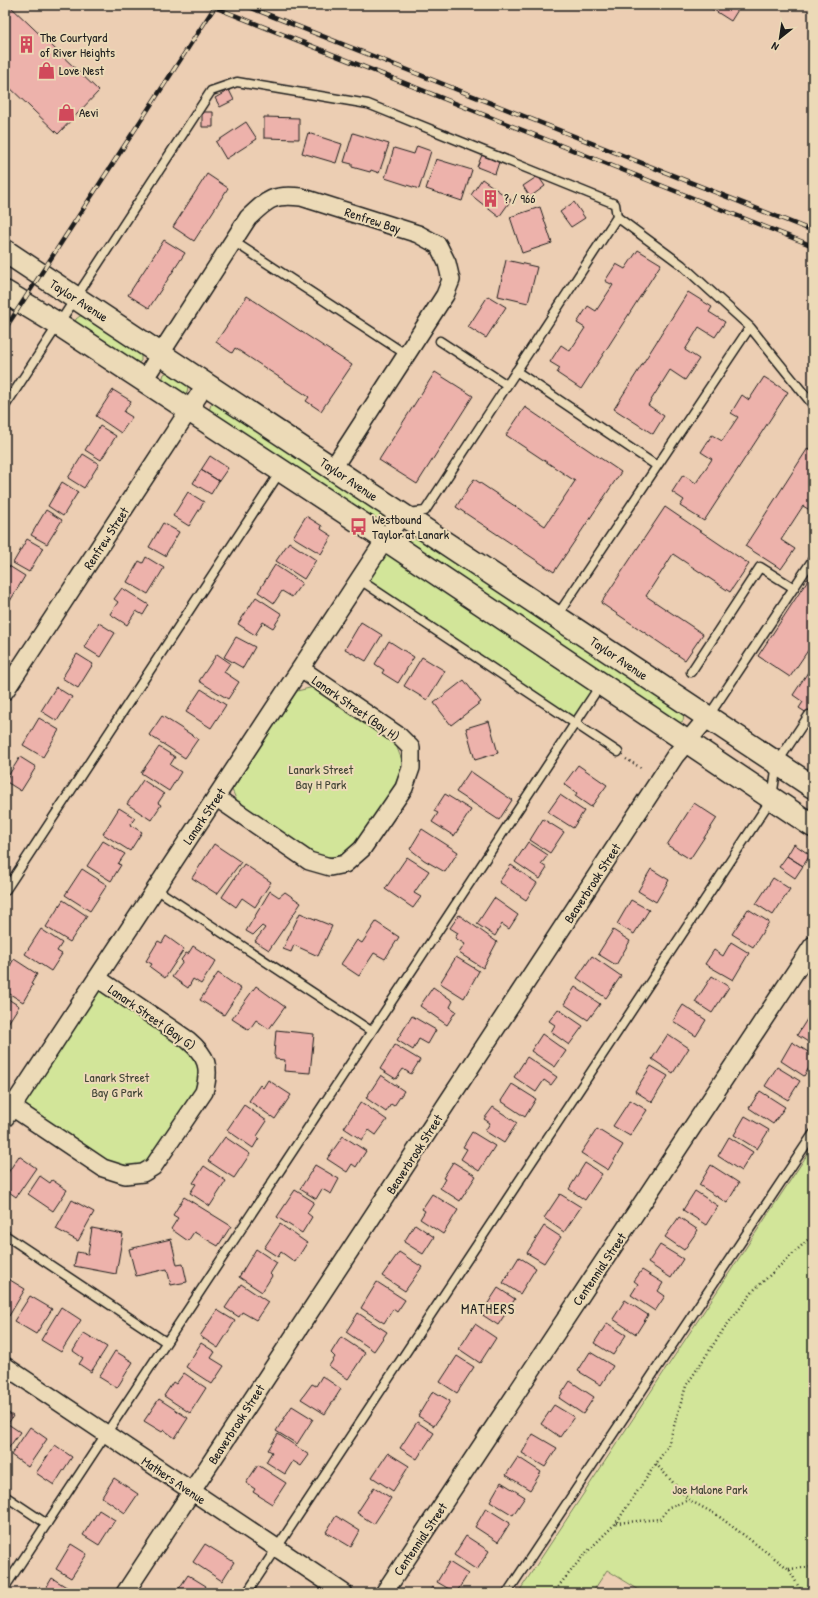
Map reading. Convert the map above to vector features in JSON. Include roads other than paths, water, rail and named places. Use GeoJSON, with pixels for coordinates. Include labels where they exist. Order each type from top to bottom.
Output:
{"type":"FeatureCollection","features":[{"type":"Feature","properties":{"kind":"main road","name":"Taylor Avenue"},"geometry":{"type":"LineString","coordinates":[[5,251],[813,787]]}},
{"type":"Feature","properties":{"kind":"main road"},"geometry":{"type":"LineString","coordinates":[[5,292],[58,324],[281,471],[813,826]]}},
{"type":"Feature","properties":{"kind":"street","name":"Renfrew Bay"},"geometry":{"type":"LineString","coordinates":[[143,381],[248,218],[266,201],[283,195],[301,197],[418,234],[438,245],[447,263],[451,280],[445,295],[333,468]]}},
{"type":"Feature","properties":{"kind":"street","name":"Renfrew Street"},"geometry":{"type":"LineString","coordinates":[[5,692],[206,384]]}},
{"type":"Feature","properties":{"kind":"street","name":"Lanark Street"},"geometry":{"type":"LineString","coordinates":[[9,1112],[96,978],[302,670],[402,514]]}},
{"type":"Feature","properties":{"kind":"street","name":"Lanark Street (Bay H)"},"geometry":{"type":"LineString","coordinates":[[217,798],[309,861],[330,867],[345,864],[362,849],[404,788],[411,768],[411,748],[399,736],[302,670]]}},
{"type":"Feature","properties":{"kind":"street","name":"Beaverbrook Street"},"geometry":{"type":"LineString","coordinates":[[125,1593],[687,741],[708,717]]}},
{"type":"Feature","properties":{"kind":"street","name":"Centennial Street"},"geometry":{"type":"LineString","coordinates":[[384,1593],[813,945]]}},
{"type":"Feature","properties":{"kind":"street","name":"Lanark Street (Bay G)"},"geometry":{"type":"LineString","coordinates":[[9,1112],[103,1168],[125,1175],[143,1173],[153,1167],[204,1092],[208,1078],[208,1066],[202,1052],[188,1040],[96,978]]}},
{"type":"Feature","properties":{"kind":"street","name":"Mathers Avenue"},"geometry":{"type":"LineString","coordinates":[[5,1366],[344,1593]]}},
{"type":"Feature","properties":{"kind":"lane"},"geometry":{"type":"LineString","coordinates":[[5,406],[211,91],[238,82],[368,104],[615,204],[617,217],[425,511],[402,514]]}},
{"type":"Feature","properties":{"kind":"lane"},"geometry":{"type":"LineString","coordinates":[[617,217],[682,265],[750,327],[813,405]]}},
{"type":"Feature","properties":{"kind":"lane"},"geometry":{"type":"LineString","coordinates":[[233,241],[407,355]]}},
{"type":"Feature","properties":{"kind":"lane"},"geometry":{"type":"LineString","coordinates":[[557,617],[750,327]]}},
{"type":"Feature","properties":{"kind":"lane"},"geometry":{"type":"LineString","coordinates":[[440,341],[508,385]]}},
{"type":"Feature","properties":{"kind":"lane"},"geometry":{"type":"LineString","coordinates":[[516,371],[657,466]]}},
{"type":"Feature","properties":{"kind":"lane"},"geometry":{"type":"LineString","coordinates":[[5,891],[281,471]]}},
{"type":"Feature","properties":{"kind":"lane"},"geometry":{"type":"LineString","coordinates":[[708,717],[813,559]]}},
{"type":"Feature","properties":{"kind":"lane"},"geometry":{"type":"LineString","coordinates":[[691,672],[760,567],[794,588]]}},
{"type":"Feature","properties":{"kind":"lane"},"geometry":{"type":"LineString","coordinates":[[360,580],[620,754]]}},
{"type":"Feature","properties":{"kind":"lane"},"geometry":{"type":"LineString","coordinates":[[5,1587],[601,684]]}},
{"type":"Feature","properties":{"kind":"lane"},"geometry":{"type":"LineString","coordinates":[[247,1593],[772,798],[777,763],[809,715]]}},
{"type":"Feature","properties":{"kind":"lane"},"geometry":{"type":"LineString","coordinates":[[156,889],[371,1031]]}},
{"type":"Feature","properties":{"kind":"lane"},"geometry":{"type":"LineString","coordinates":[[507,1593],[813,1134]]}},
{"type":"Feature","properties":{"kind":"lane"},"geometry":{"type":"LineString","coordinates":[[5,1235],[166,1342]]}},
{"type":"Feature","properties":{"kind":"lane"},"geometry":{"type":"LineString","coordinates":[[5,1496],[47,1524]]}},
{"type":"Feature","properties":{"kind":"railway"},"geometry":{"type":"LineString","coordinates":[[209,5],[813,246]]}},
{"type":"Feature","properties":{"kind":"railway"},"geometry":{"type":"LineString","coordinates":[[5,329],[216,5]]}},
{"type":"Feature","properties":{"kind":"railway"},"geometry":{"type":"LineString","coordinates":[[244,5],[813,231]]}},
{"type":"Feature","properties":{"kind":"place","name":"The Courtyard of River Heights"},"geometry":{"type":"Point","coordinates":[27,44]}},
{"type":"Feature","properties":{"kind":"place","name":"Love Nest"},"geometry":{"type":"Point","coordinates":[46,70]}},
{"type":"Feature","properties":{"kind":"place","name":"Aevi"},"geometry":{"type":"Point","coordinates":[66,112]}},
{"type":"Feature","properties":{"kind":"place","name":"? / 966"},"geometry":{"type":"Point","coordinates":[491,198]}},
{"type":"Feature","properties":{"kind":"place","name":"Westbound Taylor at Lanark"},"geometry":{"type":"Point","coordinates":[359,526]}},
{"type":"Feature","properties":{"kind":"district","name":"MATHERS"},"geometry":{"type":"Point","coordinates":[488,1309]}},
{"type":"Feature","properties":{"kind":"park label","name":"Lanark Street Bay H Park"},"geometry":{"type":"Point","coordinates":[321,776]}},
{"type":"Feature","properties":{"kind":"park label","name":"Lanark Street Bay G Park"},"geometry":{"type":"Point","coordinates":[117,1084]}},
{"type":"Feature","properties":{"kind":"park label","name":"Joe Malone Park"},"geometry":{"type":"Point","coordinates":[710,1489]}}]}
